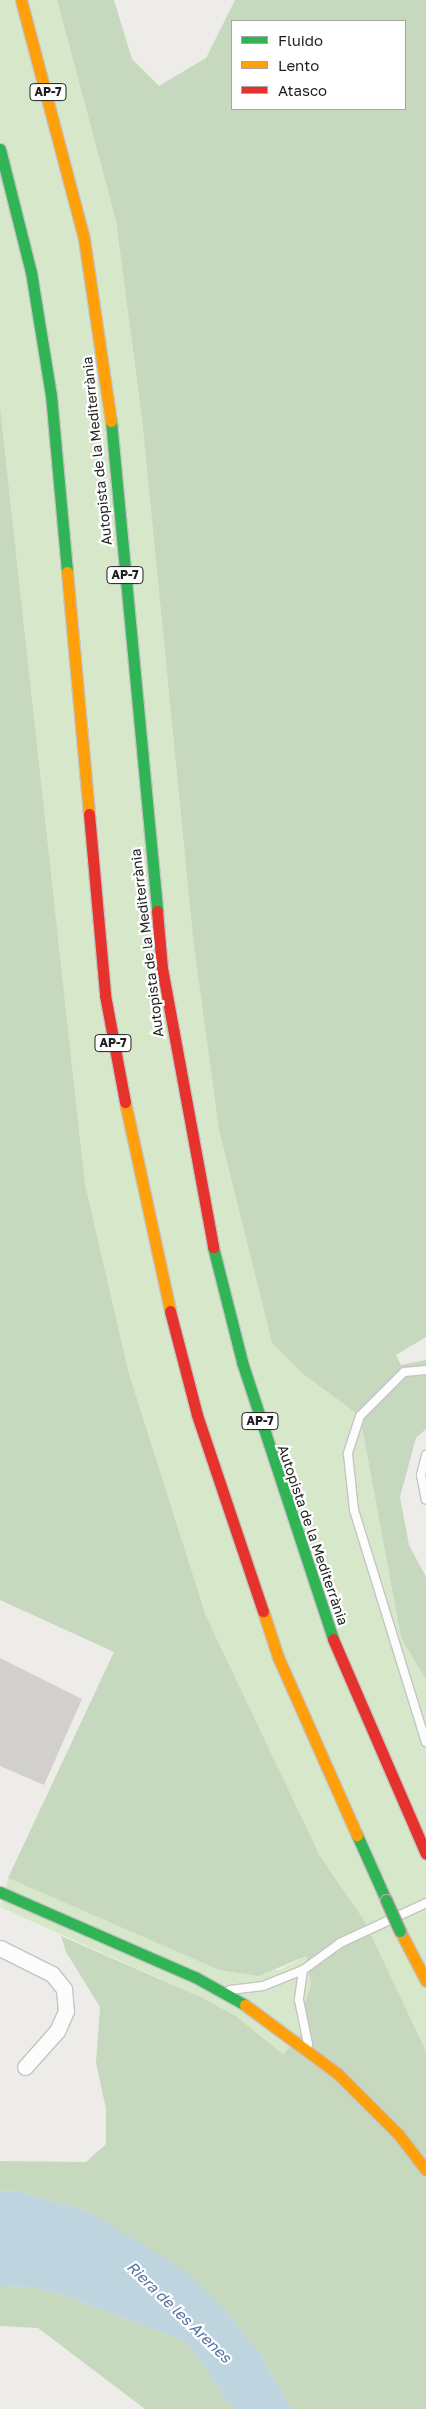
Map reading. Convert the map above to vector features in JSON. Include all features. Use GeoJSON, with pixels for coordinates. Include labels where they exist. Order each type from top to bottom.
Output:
{"type":"FeatureCollection","features":[{"type":"Feature","properties":{"kind":"main road","name":"Autopista de la Mediterrània"},"geometry":{"type":"LineString","coordinates":[[21,0],[84,239],[110,396],[162,968],[208,1221],[242,1362],[293,1524],[333,1640],[426,1854]]}},
{"type":"Feature","properties":{"kind":"main road","name":"AP-7"},"geometry":{"type":"LineString","coordinates":[[0,149],[31,272],[51,395],[105,995],[150,1234],[197,1415],[278,1657],[400,1931],[426,1981]]}},
{"type":"Feature","properties":{"kind":"main road"},"geometry":{"type":"LineString","coordinates":[[0,1892],[223,1991],[310,2051],[374,2109],[426,2170]]}},
{"type":"Feature","properties":{"kind":"street"},"geometry":{"type":"LineString","coordinates":[[0,1948],[52,1974],[64,1989],[66,2011],[57,2031],[25,2067]]}},
{"type":"Feature","properties":{"kind":"lane"},"geometry":{"type":"LineString","coordinates":[[426,1370],[404,1372],[360,1416],[348,1454],[354,1510],[426,1742]]}},
{"type":"Feature","properties":{"kind":"lane"},"geometry":{"type":"LineString","coordinates":[[426,1455],[421,1475],[426,1500]]}},
{"type":"Feature","properties":{"kind":"lane"},"geometry":{"type":"LineString","coordinates":[[223,1991],[263,1986],[303,1970],[340,1943],[426,1903]]}},
{"type":"Feature","properties":{"kind":"lane"},"geometry":{"type":"LineString","coordinates":[[303,1970],[299,2000],[310,2051]]}},
{"type":"Feature","properties":{"kind":"green space"},"geometry":{"type":"Polygon","coordinates":[[[0,0],[57,0],[116,221],[142,419],[193,938],[340,1398],[360,1416],[401,1638],[426,1680],[426,2051],[364,1920],[320,1856],[206,1616],[129,1372],[85,1184],[0,406],[0,0]]]}},
{"type":"Feature","properties":{"kind":"green space"},"geometry":{"type":"Polygon","coordinates":[[[57,0],[114,0],[132,59],[159,86],[206,58],[235,0],[426,0],[426,1337],[396,1355],[401,1365],[426,1360],[426,1429],[416,1438],[400,1497],[409,1545],[426,1577],[426,1680],[401,1638],[360,1416],[302,1373],[272,1343],[219,1129],[193,938],[142,419],[116,221],[57,0]]]}},
{"type":"Feature","properties":{"kind":"green space"},"geometry":{"type":"Polygon","coordinates":[[[0,406],[85,1184],[129,1373],[206,1616],[320,1856],[364,1920],[426,2051],[426,2409],[291,2409],[260,2354],[219,2303],[87,2211],[17,2191],[0,2192],[0,2161],[86,2162],[106,2144],[106,2109],[96,2063],[100,2007],[66,1952],[61,1936],[203,1998],[236,2016],[283,2054],[308,2027],[303,2008],[311,1985],[306,1956],[259,1976],[219,1970],[8,1878],[114,1652],[0,1600],[0,406]]]}},
{"type":"Feature","properties":{"kind":"green space"},"geometry":{"type":"Polygon","coordinates":[[[8,1878],[219,1970],[279,1970],[306,1956],[311,1985],[303,2008],[309,2027],[283,2054],[236,2016],[203,1998],[0,1907],[8,1878]]]}},
{"type":"Feature","properties":{"kind":"green space"},"geometry":{"type":"Polygon","coordinates":[[[0,2286],[34,2287],[75,2299],[186,2342],[234,2409],[145,2409],[38,2328],[0,2326],[0,2286]]]}},
{"type":"Feature","properties":{"kind":"water","name":"Riera de les Arenes"},"geometry":{"type":"Polygon","coordinates":[[[17,2191],[87,2211],[180,2267],[219,2303],[260,2354],[291,2409],[234,2409],[186,2342],[75,2299],[34,2287],[0,2286],[0,2192],[17,2191]]]}},
{"type":"Feature","properties":{"kind":"building"},"geometry":{"type":"Polygon","coordinates":[[[0,1658],[82,1699],[44,1785],[0,1766],[0,1658]]]}},
{"type":"Feature","properties":{"kind":"traffic: fast"},"geometry":{"type":"LineString","coordinates":[[0,149],[31,272],[51,395],[67,572]]}},
{"type":"Feature","properties":{"kind":"traffic: fast"},"geometry":{"type":"LineString","coordinates":[[111,421],[157,911]]}},
{"type":"Feature","properties":{"kind":"traffic: fast"},"geometry":{"type":"LineString","coordinates":[[213,1247],[242,1362],[333,1639]]}},
{"type":"Feature","properties":{"kind":"traffic: fast"},"geometry":{"type":"LineString","coordinates":[[357,1835],[386,1900]]}},
{"type":"Feature","properties":{"kind":"traffic: fast"},"geometry":{"type":"LineString","coordinates":[[0,1892],[195,1977],[245,2005]]}},
{"type":"Feature","properties":{"kind":"traffic: fast"},"geometry":{"type":"LineString","coordinates":[[386,1900],[400,1931]]}},
{"type":"Feature","properties":{"kind":"traffic: slow"},"geometry":{"type":"LineString","coordinates":[[21,0],[84,239],[111,421]]}},
{"type":"Feature","properties":{"kind":"traffic: slow"},"geometry":{"type":"LineString","coordinates":[[67,572],[89,814]]}},
{"type":"Feature","properties":{"kind":"traffic: slow"},"geometry":{"type":"LineString","coordinates":[[125,1102],[170,1311]]}},
{"type":"Feature","properties":{"kind":"traffic: slow"},"geometry":{"type":"LineString","coordinates":[[263,1611],[278,1657],[357,1835]]}},
{"type":"Feature","properties":{"kind":"traffic: slow"},"geometry":{"type":"LineString","coordinates":[[400,1931],[426,1981]]}},
{"type":"Feature","properties":{"kind":"traffic: slow"},"geometry":{"type":"LineString","coordinates":[[245,2005],[337,2073],[399,2135],[426,2170]]}},
{"type":"Feature","properties":{"kind":"traffic: jam"},"geometry":{"type":"LineString","coordinates":[[89,814],[105,995],[125,1102]]}},
{"type":"Feature","properties":{"kind":"traffic: jam"},"geometry":{"type":"LineString","coordinates":[[157,911],[162,968],[213,1247]]}},
{"type":"Feature","properties":{"kind":"traffic: jam"},"geometry":{"type":"LineString","coordinates":[[170,1311],[197,1415],[263,1611]]}},
{"type":"Feature","properties":{"kind":"traffic: jam"},"geometry":{"type":"LineString","coordinates":[[333,1639],[426,1854]]}}]}
